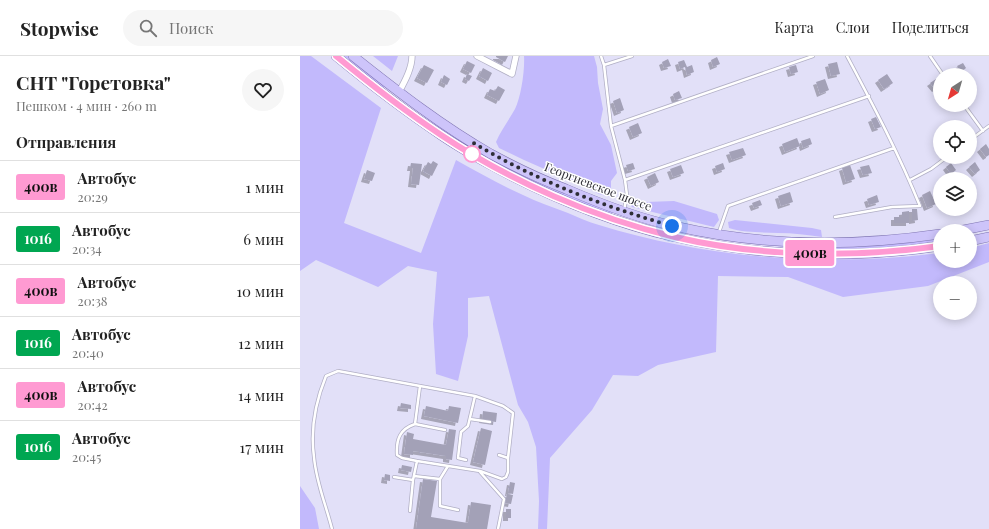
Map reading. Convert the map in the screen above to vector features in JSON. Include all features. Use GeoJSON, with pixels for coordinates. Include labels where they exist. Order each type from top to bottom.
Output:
{"type":"FeatureCollection","features":[{"type":"Feature","properties":{"kind":"main road","name":"Георгиевское шоссе"},"geometry":{"type":"LineString","coordinates":[[336,56],[407,112],[442,136],[482,160],[554,196],[595,213],[638,227],[709,244],[748,249],[805,253],[897,251],[933,247]]}},
{"type":"Feature","properties":{"kind":"main road","name":"Георгиевское шоссе"},"geometry":{"type":"LineString","coordinates":[[354,56],[446,126],[498,158],[555,185],[624,212],[672,226],[737,238],[770,241],[836,243],[894,240],[933,235]]}},
{"type":"Feature","properties":{"kind":"main road"},"geometry":{"type":"LineString","coordinates":[[977,227],[989,225]]}},
{"type":"Feature","properties":{"kind":"main road"},"geometry":{"type":"LineString","coordinates":[[977,240],[989,237]]}},
{"type":"Feature","properties":{"kind":"street"},"geometry":{"type":"LineString","coordinates":[[400,92],[408,74],[412,56]]}},
{"type":"Feature","properties":{"kind":"street"},"geometry":{"type":"LineString","coordinates":[[477,56],[512,74],[516,56]]}},
{"type":"Feature","properties":{"kind":"lane"},"geometry":{"type":"LineString","coordinates":[[601,56],[604,65],[611,126],[625,180],[627,195],[624,212]]}},
{"type":"Feature","properties":{"kind":"lane"},"geometry":{"type":"LineString","coordinates":[[604,65],[632,56]]}},
{"type":"Feature","properties":{"kind":"lane"},"geometry":{"type":"LineString","coordinates":[[611,126],[813,56]]}},
{"type":"Feature","properties":{"kind":"lane"},"geometry":{"type":"LineString","coordinates":[[835,218],[892,207],[920,206],[910,180],[869,96],[847,56]]}},
{"type":"Feature","properties":{"kind":"lane"},"geometry":{"type":"LineString","coordinates":[[930,56],[938,68]]}},
{"type":"Feature","properties":{"kind":"lane"},"geometry":{"type":"LineString","coordinates":[[625,180],[869,96]]}},
{"type":"Feature","properties":{"kind":"lane"},"geometry":{"type":"LineString","coordinates":[[969,112],[982,131]]}},
{"type":"Feature","properties":{"kind":"lane"},"geometry":{"type":"LineString","coordinates":[[977,135],[989,126]]}},
{"type":"Feature","properties":{"kind":"lane"},"geometry":{"type":"LineString","coordinates":[[718,234],[728,206],[894,148]]}},
{"type":"Feature","properties":{"kind":"lane"},"geometry":{"type":"LineString","coordinates":[[910,180],[938,164]]}},
{"type":"Feature","properties":{"kind":"lane"},"geometry":{"type":"LineString","coordinates":[[332,529],[318,480],[313,443],[315,408],[319,392],[326,376],[338,371],[475,396],[503,406],[512,413],[508,472],[506,476],[502,479],[480,472],[402,458],[397,454],[396,449],[399,436],[410,426],[415,424],[445,430]]}},
{"type":"Feature","properties":{"kind":"lane"},"geometry":{"type":"LineString","coordinates":[[415,424],[420,386]]}},
{"type":"Feature","properties":{"kind":"lane"},"geometry":{"type":"LineString","coordinates":[[466,460],[458,458],[461,432],[468,426],[475,396]]}},
{"type":"Feature","properties":{"kind":"lane"},"geometry":{"type":"LineString","coordinates":[[470,419],[490,422]]}},
{"type":"Feature","properties":{"kind":"lane"},"geometry":{"type":"LineString","coordinates":[[499,455],[508,458]]}},
{"type":"Feature","properties":{"kind":"lane"},"geometry":{"type":"LineString","coordinates":[[410,511],[412,480],[417,461]]}},
{"type":"Feature","properties":{"kind":"lane"},"geometry":{"type":"LineString","coordinates":[[448,466],[440,479],[440,506],[458,510]]}},
{"type":"Feature","properties":{"kind":"lane"},"geometry":{"type":"LineString","coordinates":[[480,472],[504,499],[498,529]]}},
{"type":"Feature","properties":{"kind":"lane"},"geometry":{"type":"LineString","coordinates":[[414,476],[440,479]]}},
{"type":"Feature","properties":{"kind":"lane"},"geometry":{"type":"LineString","coordinates":[[394,477],[412,480]]}},
{"type":"Feature","properties":{"kind":"shaded area"},"geometry":{"type":"Polygon","coordinates":[[[300,56],[311,56],[381,108],[344,223],[421,253],[456,160],[514,191],[587,221],[641,237],[683,246],[768,257],[811,259],[854,259],[933,254],[933,268],[974,268],[953,276],[933,276],[933,284],[928,286],[843,297],[788,277],[718,276],[716,352],[658,365],[638,376],[613,375],[592,410],[550,458],[547,529],[538,529],[539,501],[536,447],[528,422],[518,405],[489,296],[468,298],[468,336],[458,381],[436,374],[433,324],[437,272],[408,266],[378,287],[316,260],[300,271],[300,56]]]}},
{"type":"Feature","properties":{"kind":"shaded area"},"geometry":{"type":"Polygon","coordinates":[[[344,56],[348,56],[385,86],[383,88],[344,56]]]}},
{"type":"Feature","properties":{"kind":"shaded area"},"geometry":{"type":"Polygon","coordinates":[[[373,56],[398,56],[392,71],[373,56]]]}},
{"type":"Feature","properties":{"kind":"shaded area"},"geometry":{"type":"Polygon","coordinates":[[[524,56],[594,56],[603,109],[600,124],[611,145],[617,173],[611,181],[611,197],[599,194],[499,148],[496,142],[515,109],[521,91],[524,56]]]}},
{"type":"Feature","properties":{"kind":"shaded area"},"geometry":{"type":"Polygon","coordinates":[[[417,109],[508,167],[553,189],[612,211],[612,214],[552,192],[507,170],[443,131],[417,111],[417,109]]]}},
{"type":"Feature","properties":{"kind":"shaded area"},"geometry":{"type":"Polygon","coordinates":[[[632,199],[646,202],[674,201],[717,214],[719,220],[714,227],[632,207],[628,201],[632,199]]]}},
{"type":"Feature","properties":{"kind":"shaded area"},"geometry":{"type":"Polygon","coordinates":[[[735,220],[812,228],[821,230],[822,237],[747,232],[729,228],[728,222],[735,220]]]}},
{"type":"Feature","properties":{"kind":"shaded area"},"geometry":{"type":"Polygon","coordinates":[[[720,239],[834,247],[893,244],[933,239],[933,242],[914,244],[874,248],[834,249],[778,246],[720,239]]]}},
{"type":"Feature","properties":{"kind":"shaded area"},"geometry":{"type":"Polygon","coordinates":[[[989,243],[989,262],[977,267],[977,246],[989,243]]]}},
{"type":"Feature","properties":{"kind":"shaded area"},"geometry":{"type":"Polygon","coordinates":[[[300,486],[315,508],[319,529],[300,529],[300,486]]]}},
{"type":"Feature","properties":{"kind":"building"},"geometry":{"type":"Polygon","coordinates":[[[496,56],[508,56],[505,62],[496,56]]]}},
{"type":"Feature","properties":{"kind":"building"},"geometry":{"type":"Polygon","coordinates":[[[717,57],[720,64],[713,67],[711,60],[717,57]]]}},
{"type":"Feature","properties":{"kind":"building"},"geometry":{"type":"Polygon","coordinates":[[[668,59],[671,66],[664,68],[662,62],[668,59]]]}},
{"type":"Feature","properties":{"kind":"building"},"geometry":{"type":"Polygon","coordinates":[[[684,60],[687,67],[692,65],[694,72],[687,75],[685,67],[680,69],[678,62],[684,60]]]}},
{"type":"Feature","properties":{"kind":"building"},"geometry":{"type":"Polygon","coordinates":[[[467,61],[475,65],[471,73],[463,69],[467,61]]]}},
{"type":"Feature","properties":{"kind":"building"},"geometry":{"type":"Polygon","coordinates":[[[837,62],[840,74],[831,76],[828,64],[837,62]]]}},
{"type":"Feature","properties":{"kind":"building"},"geometry":{"type":"Polygon","coordinates":[[[963,63],[966,68],[958,68],[957,66],[963,63]]]}},
{"type":"Feature","properties":{"kind":"building"},"geometry":{"type":"Polygon","coordinates":[[[424,65],[434,70],[427,83],[417,78],[424,65]]]}},
{"type":"Feature","properties":{"kind":"building"},"geometry":{"type":"Polygon","coordinates":[[[796,65],[798,72],[791,74],[789,67],[796,65]]]}},
{"type":"Feature","properties":{"kind":"building"},"geometry":{"type":"Polygon","coordinates":[[[483,68],[492,73],[488,81],[479,76],[483,68]]]}},
{"type":"Feature","properties":{"kind":"building"},"geometry":{"type":"Polygon","coordinates":[[[467,74],[472,76],[469,81],[465,79],[467,74]]]}},
{"type":"Feature","properties":{"kind":"building"},"geometry":{"type":"Polygon","coordinates":[[[887,74],[893,83],[884,89],[878,80],[887,74]]]}},
{"type":"Feature","properties":{"kind":"building"},"geometry":{"type":"Polygon","coordinates":[[[444,75],[450,79],[447,85],[441,82],[444,75]]]}},
{"type":"Feature","properties":{"kind":"building"},"geometry":{"type":"Polygon","coordinates":[[[825,79],[829,90],[820,94],[816,82],[825,79]]]}},
{"type":"Feature","properties":{"kind":"building"},"geometry":{"type":"Polygon","coordinates":[[[498,86],[505,90],[499,101],[487,95],[490,89],[495,91],[498,86]]]}},
{"type":"Feature","properties":{"kind":"building"},"geometry":{"type":"Polygon","coordinates":[[[679,91],[682,98],[675,100],[673,94],[679,91]]]}},
{"type":"Feature","properties":{"kind":"building"},"geometry":{"type":"Polygon","coordinates":[[[620,98],[624,110],[617,113],[613,101],[620,98]]]}},
{"type":"Feature","properties":{"kind":"building"},"geometry":{"type":"Polygon","coordinates":[[[876,117],[881,127],[875,129],[871,119],[876,117]]]}},
{"type":"Feature","properties":{"kind":"building"},"geometry":{"type":"Polygon","coordinates":[[[638,123],[642,133],[633,137],[629,127],[638,123]]]}},
{"type":"Feature","properties":{"kind":"building"},"geometry":{"type":"Polygon","coordinates":[[[797,138],[800,146],[785,152],[782,144],[797,138]]]}},
{"type":"Feature","properties":{"kind":"building"},"geometry":{"type":"Polygon","coordinates":[[[810,138],[812,144],[803,148],[801,141],[810,138]]]}},
{"type":"Feature","properties":{"kind":"building"},"geometry":{"type":"Polygon","coordinates":[[[986,144],[989,149],[989,155],[986,157],[980,149],[986,144]]]}},
{"type":"Feature","properties":{"kind":"building"},"geometry":{"type":"Polygon","coordinates":[[[743,148],[746,155],[732,160],[729,152],[743,148]]]}},
{"type":"Feature","properties":{"kind":"building"},"geometry":{"type":"Polygon","coordinates":[[[433,161],[438,164],[432,176],[423,171],[428,162],[431,164],[433,161]]]}},
{"type":"Feature","properties":{"kind":"building"},"geometry":{"type":"Polygon","coordinates":[[[411,163],[422,164],[419,185],[411,184],[413,168],[410,168],[411,163]]]}},
{"type":"Feature","properties":{"kind":"building"},"geometry":{"type":"Polygon","coordinates":[[[633,163],[635,169],[628,171],[626,165],[633,163]]]}},
{"type":"Feature","properties":{"kind":"building"},"geometry":{"type":"Polygon","coordinates":[[[723,163],[725,169],[717,172],[715,166],[723,163]]]}},
{"type":"Feature","properties":{"kind":"building"},"geometry":{"type":"Polygon","coordinates":[[[952,164],[956,170],[950,172],[946,167],[952,164]]]}},
{"type":"Feature","properties":{"kind":"building"},"geometry":{"type":"Polygon","coordinates":[[[973,164],[976,164],[980,170],[977,172],[973,172],[969,167],[973,164]]]}},
{"type":"Feature","properties":{"kind":"building"},"geometry":{"type":"Polygon","coordinates":[[[681,165],[684,173],[673,177],[670,169],[681,165]]]}},
{"type":"Feature","properties":{"kind":"building"},"geometry":{"type":"Polygon","coordinates":[[[850,165],[855,179],[846,182],[842,168],[850,165]]]}},
{"type":"Feature","properties":{"kind":"building"},"geometry":{"type":"Polygon","coordinates":[[[869,165],[872,173],[863,175],[860,167],[869,165]]]}},
{"type":"Feature","properties":{"kind":"building"},"geometry":{"type":"Polygon","coordinates":[[[367,170],[375,173],[372,181],[364,179],[367,170]]]}},
{"type":"Feature","properties":{"kind":"building"},"geometry":{"type":"Polygon","coordinates":[[[655,173],[659,182],[651,186],[647,177],[655,173]]]}},
{"type":"Feature","properties":{"kind":"building"},"geometry":{"type":"Polygon","coordinates":[[[930,191],[933,198],[933,205],[927,208],[922,195],[930,191]]]}},
{"type":"Feature","properties":{"kind":"building"},"geometry":{"type":"Polygon","coordinates":[[[790,192],[793,202],[781,206],[778,196],[790,192]]]}},
{"type":"Feature","properties":{"kind":"building"},"geometry":{"type":"Polygon","coordinates":[[[877,195],[879,202],[869,205],[867,199],[877,195]]]}},
{"type":"Feature","properties":{"kind":"building"},"geometry":{"type":"Polygon","coordinates":[[[760,200],[762,205],[754,208],[752,203],[760,200]]]}},
{"type":"Feature","properties":{"kind":"building"},"geometry":{"type":"Polygon","coordinates":[[[912,209],[917,209],[918,220],[912,221],[912,209]]]}},
{"type":"Feature","properties":{"kind":"building"},"geometry":{"type":"Polygon","coordinates":[[[909,211],[909,223],[894,223],[894,217],[902,217],[902,212],[909,211]]]}},
{"type":"Feature","properties":{"kind":"building"},"geometry":{"type":"Polygon","coordinates":[[[401,403],[411,405],[411,409],[400,408],[401,403]]]}},
{"type":"Feature","properties":{"kind":"building"},"geometry":{"type":"Polygon","coordinates":[[[426,406],[448,411],[449,406],[461,408],[458,423],[424,416],[426,406]]]}},
{"type":"Feature","properties":{"kind":"building"},"geometry":{"type":"Polygon","coordinates":[[[483,411],[497,413],[496,422],[482,420],[483,411]]]}},
{"type":"Feature","properties":{"kind":"building"},"geometry":{"type":"Polygon","coordinates":[[[481,428],[492,431],[485,465],[473,462],[481,428]]]}},
{"type":"Feature","properties":{"kind":"building"},"geometry":{"type":"Polygon","coordinates":[[[449,429],[456,430],[452,460],[446,459],[446,456],[413,451],[413,455],[404,454],[407,432],[414,434],[413,439],[446,445],[449,429]]]}},
{"type":"Feature","properties":{"kind":"building"},"geometry":{"type":"Polygon","coordinates":[[[402,465],[412,467],[411,472],[401,470],[402,465]]]}},
{"type":"Feature","properties":{"kind":"building"},"geometry":{"type":"Polygon","coordinates":[[[385,474],[390,475],[390,481],[384,480],[385,474]]]}},
{"type":"Feature","properties":{"kind":"building"},"geometry":{"type":"Polygon","coordinates":[[[423,479],[437,481],[431,517],[468,523],[471,502],[491,505],[487,529],[416,529],[423,479]]]}},
{"type":"Feature","properties":{"kind":"building"},"geometry":{"type":"Polygon","coordinates":[[[510,482],[515,483],[513,494],[508,493],[510,482]]]}},
{"type":"Feature","properties":{"kind":"building"},"geometry":{"type":"Polygon","coordinates":[[[507,494],[513,495],[511,504],[505,503],[507,494]]]}},
{"type":"Feature","properties":{"kind":"building"},"geometry":{"type":"Polygon","coordinates":[[[506,509],[511,509],[511,518],[506,518],[506,509]]]}},
{"type":"Feature","properties":{"kind":"bus line","name":"400в"},"geometry":{"type":"LineString","coordinates":[[336,56],[407,112],[442,136],[482,160],[554,196],[595,213],[638,227],[716,245],[774,251],[833,254],[904,251],[933,247]]}},
{"type":"Feature","properties":{"kind":"route"},"geometry":{"type":"LineString","coordinates":[[472,154],[472,142],[512,165],[555,185],[601,204],[672,226]]}}]}
